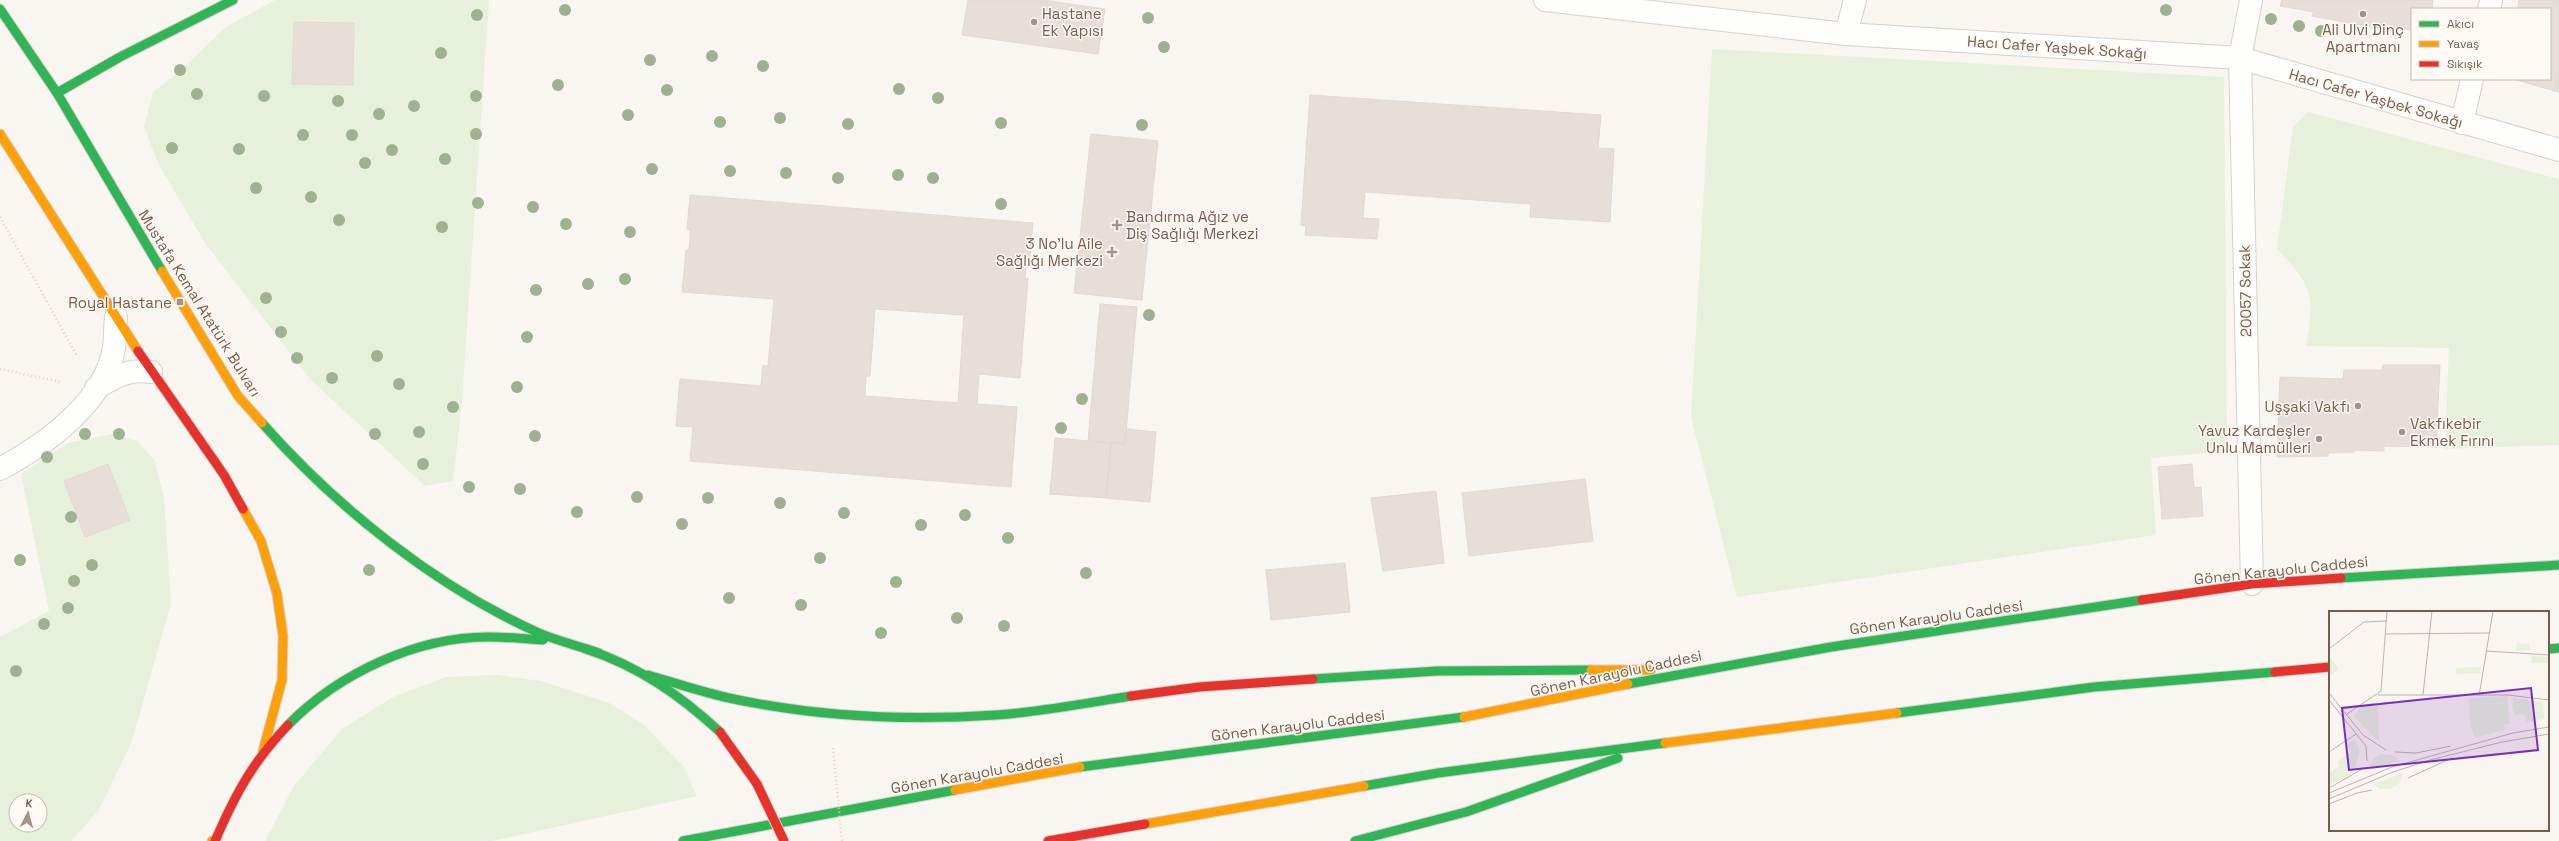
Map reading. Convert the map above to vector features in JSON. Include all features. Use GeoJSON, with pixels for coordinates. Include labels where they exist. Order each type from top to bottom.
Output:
{"type":"FeatureCollection","features":[{"type":"Feature","properties":{"kind":"main road"},"geometry":{"type":"LineString","coordinates":[[57,93],[120,57],[233,0]]}},
{"type":"Feature","properties":{"kind":"main road","name":"Mustafa Kemal Atatürk Bulvarı"},"geometry":{"type":"LineString","coordinates":[[0,9],[57,93],[180,302],[238,396],[281,445],[326,489],[376,531],[427,569],[482,603],[538,633],[599,653]]}},
{"type":"Feature","properties":{"kind":"main road"},"geometry":{"type":"LineString","coordinates":[[0,134],[151,372],[224,475],[261,541],[277,594],[283,636],[282,680],[263,751]]}},
{"type":"Feature","properties":{"kind":"main road","name":"Gönen Karayolu Caddesi"},"geometry":{"type":"LineString","coordinates":[[683,841],[1082,767],[1485,714],[1698,670],[1831,647],[2252,584],[2559,565]]}},
{"type":"Feature","properties":{"kind":"main road"},"geometry":{"type":"LineString","coordinates":[[214,840],[228,808],[263,751],[288,723],[316,699],[341,682],[380,660],[415,648],[452,640],[489,636],[534,638],[599,653],[648,675],[728,698],[795,710],[862,717],[931,718],[998,715],[1199,688],[1437,671],[1698,670]]}},
{"type":"Feature","properties":{"kind":"main road"},"geometry":{"type":"LineString","coordinates":[[2549,649],[2559,648]]}},
{"type":"Feature","properties":{"kind":"main road"},"geometry":{"type":"LineString","coordinates":[[1048,841],[1438,773],[2094,687],[2329,667]]}},
{"type":"Feature","properties":{"kind":"main road"},"geometry":{"type":"LineString","coordinates":[[648,675],[698,710],[720,732],[759,785],[784,841]]}},
{"type":"Feature","properties":{"kind":"main road"},"geometry":{"type":"LineString","coordinates":[[1355,841],[1466,812],[1659,743]]}},
{"type":"Feature","properties":{"kind":"street","name":"Hacı Cafer Yaşbek Sokağı"},"geometry":{"type":"LineString","coordinates":[[1545,0],[1846,34],[2240,58],[2559,150]]}},
{"type":"Feature","properties":{"kind":"street"},"geometry":{"type":"LineString","coordinates":[[1846,34],[1855,0]]}},
{"type":"Feature","properties":{"kind":"street","name":"20057 Sokak"},"geometry":{"type":"LineString","coordinates":[[2251,0],[2240,58],[2252,584]]}},
{"type":"Feature","properties":{"kind":"street"},"geometry":{"type":"LineString","coordinates":[[2462,123],[2472,80]]}},
{"type":"Feature","properties":{"kind":"street"},"geometry":{"type":"LineString","coordinates":[[0,469],[63,428],[81,411],[108,368],[114,348],[116,317]]}},
{"type":"Feature","properties":{"kind":"street"},"geometry":{"type":"LineString","coordinates":[[95,389],[117,375],[135,370],[151,372]]}},
{"type":"Feature","properties":{"kind":"path"},"geometry":{"type":"LineString","coordinates":[[0,217],[95,389]]}},
{"type":"Feature","properties":{"kind":"path"},"geometry":{"type":"LineString","coordinates":[[0,370],[95,389]]}},
{"type":"Feature","properties":{"kind":"path"},"geometry":{"type":"LineString","coordinates":[[833,748],[842,841]]}},
{"type":"Feature","properties":{"kind":"green space"},"geometry":{"type":"Polygon","coordinates":[[[275,0],[489,0],[462,402],[453,481],[425,486],[312,381],[207,246],[159,165],[144,127],[153,92],[180,71],[226,27],[275,0]]]}},
{"type":"Feature","properties":{"kind":"green space"},"geometry":{"type":"Polygon","coordinates":[[[1712,49],[2224,77],[2227,451],[2151,458],[2156,535],[1737,597],[1691,417],[1712,49]]]}},
{"type":"Feature","properties":{"kind":"green space"},"geometry":{"type":"Polygon","coordinates":[[[2308,112],[2559,179],[2559,445],[2445,449],[2449,348],[2306,346],[2310,315],[2308,293],[2298,273],[2277,249],[2293,127],[2308,112]]]}},
{"type":"Feature","properties":{"kind":"green space"},"geometry":{"type":"Polygon","coordinates":[[[113,434],[137,441],[155,461],[164,498],[171,604],[132,741],[99,810],[71,841],[0,841],[0,637],[49,611],[21,474],[68,443],[113,434]]]}},
{"type":"Feature","properties":{"kind":"green space"},"geometry":{"type":"Polygon","coordinates":[[[498,675],[541,681],[609,703],[643,724],[684,767],[697,796],[492,841],[265,841],[294,786],[341,730],[393,697],[446,677],[498,675]]]}},
{"type":"Feature","properties":{"kind":"building","name":"Hastane Ek Yapısı"},"geometry":{"type":"Polygon","coordinates":[[[968,0],[1043,0],[1105,9],[1098,54],[962,35],[968,0]]]}},
{"type":"Feature","properties":{"kind":"building","name":"Ali Ulvi Dinç Apartmanı"},"geometry":{"type":"Polygon","coordinates":[[[2282,0],[2433,0],[2432,8],[2411,8],[2411,30],[2393,27],[2392,31],[2312,16],[2314,12],[2280,6],[2282,0]]]}},
{"type":"Feature","properties":{"kind":"building"},"geometry":{"type":"Polygon","coordinates":[[[2519,0],[2559,0],[2559,70],[2555,91],[2516,80],[2551,80],[2551,8],[2518,8],[2519,0]]]}},
{"type":"Feature","properties":{"kind":"building"},"geometry":{"type":"Polygon","coordinates":[[[294,22],[354,23],[353,85],[292,84],[294,22]]]}},
{"type":"Feature","properties":{"kind":"building"},"geometry":{"type":"Polygon","coordinates":[[[2559,70],[2559,92],[2555,91],[2559,70]]]}},
{"type":"Feature","properties":{"kind":"building"},"geometry":{"type":"Polygon","coordinates":[[[1310,95],[1601,115],[1598,148],[1614,149],[1610,222],[1530,217],[1531,204],[1365,192],[1363,218],[1379,219],[1377,239],[1305,235],[1306,226],[1301,225],[1310,95]]]}},
{"type":"Feature","properties":{"kind":"building","name":"3 No'lu Aile Sağlığı Merkezi"},"geometry":{"type":"Polygon","coordinates":[[[1091,134],[1158,141],[1142,300],[1074,293],[1091,134]]]}},
{"type":"Feature","properties":{"kind":"building"},"geometry":{"type":"Polygon","coordinates":[[[690,195],[1033,223],[1030,257],[1027,257],[1025,279],[1028,278],[1020,378],[979,374],[977,404],[1017,407],[1011,487],[690,461],[693,427],[676,426],[680,379],[761,386],[763,365],[768,366],[774,299],[682,292],[686,250],[689,250],[690,239],[690,230],[687,229],[690,195]],[[875,309],[870,376],[866,376],[865,396],[958,403],[964,315],[875,309]]]}},
{"type":"Feature","properties":{"kind":"building"},"geometry":{"type":"Polygon","coordinates":[[[1100,304],[1137,307],[1125,444],[1088,441],[1100,304]]]}},
{"type":"Feature","properties":{"kind":"building","name":"Uşşaki Vakfı"},"geometry":{"type":"Polygon","coordinates":[[[2383,365],[2440,365],[2436,447],[2384,446],[2384,451],[2354,450],[2354,452],[2328,453],[2328,456],[2277,457],[2280,377],[2343,379],[2344,370],[2382,370],[2383,365]]]}},
{"type":"Feature","properties":{"kind":"building"},"geometry":{"type":"Polygon","coordinates":[[[1126,429],[1156,432],[1150,502],[1106,498],[1111,443],[1125,444],[1126,429]]]}},
{"type":"Feature","properties":{"kind":"building"},"geometry":{"type":"Polygon","coordinates":[[[1055,438],[1111,443],[1106,498],[1050,494],[1055,438]]]}},
{"type":"Feature","properties":{"kind":"building"},"geometry":{"type":"Polygon","coordinates":[[[108,464],[130,520],[85,537],[64,481],[108,464]]]}},
{"type":"Feature","properties":{"kind":"building"},"geometry":{"type":"Polygon","coordinates":[[[2192,464],[2194,488],[2201,487],[2203,516],[2162,519],[2158,467],[2192,464]]]}},
{"type":"Feature","properties":{"kind":"building"},"geometry":{"type":"Polygon","coordinates":[[[1585,479],[1593,541],[1469,556],[1462,493],[1585,479]]]}},
{"type":"Feature","properties":{"kind":"building"},"geometry":{"type":"Polygon","coordinates":[[[1436,491],[1444,563],[1383,571],[1371,498],[1436,491]]]}},
{"type":"Feature","properties":{"kind":"building"},"geometry":{"type":"Polygon","coordinates":[[[1345,563],[1350,612],[1271,620],[1266,570],[1345,563]]]}},
{"type":"Feature","properties":{"kind":"traffic: fast"},"geometry":{"type":"LineString","coordinates":[[57,93],[120,57],[233,0]]}},
{"type":"Feature","properties":{"kind":"traffic: fast"},"geometry":{"type":"LineString","coordinates":[[0,9],[57,93],[162,271]]}},
{"type":"Feature","properties":{"kind":"traffic: fast"},"geometry":{"type":"LineString","coordinates":[[262,423],[322,485],[390,542],[426,568],[463,593],[539,633],[599,653]]}},
{"type":"Feature","properties":{"kind":"traffic: fast"},"geometry":{"type":"LineString","coordinates":[[2341,578],[2559,565]]}},
{"type":"Feature","properties":{"kind":"traffic: fast"},"geometry":{"type":"LineString","coordinates":[[1628,684],[1831,647],[2142,600]]}},
{"type":"Feature","properties":{"kind":"traffic: fast"},"geometry":{"type":"LineString","coordinates":[[288,725],[308,706],[355,674],[381,661],[408,651],[436,643],[463,638],[497,637],[543,640]]}},
{"type":"Feature","properties":{"kind":"traffic: fast"},"geometry":{"type":"LineString","coordinates":[[2549,649],[2559,648]]}},
{"type":"Feature","properties":{"kind":"traffic: fast"},"geometry":{"type":"LineString","coordinates":[[586,649],[623,664],[658,683],[690,706],[720,732]]}},
{"type":"Feature","properties":{"kind":"traffic: fast"},"geometry":{"type":"LineString","coordinates":[[1313,679],[1437,671],[1591,670]]}},
{"type":"Feature","properties":{"kind":"traffic: fast"},"geometry":{"type":"LineString","coordinates":[[1897,713],[2094,687],[2275,672]]}},
{"type":"Feature","properties":{"kind":"traffic: fast"},"geometry":{"type":"LineString","coordinates":[[648,675],[729,698],[795,710],[862,716],[929,718],[1013,714],[1131,696]]}},
{"type":"Feature","properties":{"kind":"traffic: fast"},"geometry":{"type":"LineString","coordinates":[[1080,767],[1464,717]]}},
{"type":"Feature","properties":{"kind":"traffic: fast"},"geometry":{"type":"LineString","coordinates":[[1364,786],[1438,773],[1665,743]]}},
{"type":"Feature","properties":{"kind":"traffic: fast"},"geometry":{"type":"LineString","coordinates":[[1355,841],[1466,812],[1618,758]]}},
{"type":"Feature","properties":{"kind":"traffic: fast"},"geometry":{"type":"LineString","coordinates":[[683,841],[955,790]]}},
{"type":"Feature","properties":{"kind":"traffic: slow"},"geometry":{"type":"LineString","coordinates":[[0,134],[138,351]]}},
{"type":"Feature","properties":{"kind":"traffic: slow"},"geometry":{"type":"LineString","coordinates":[[162,271],[238,396],[262,423]]}},
{"type":"Feature","properties":{"kind":"traffic: slow"},"geometry":{"type":"LineString","coordinates":[[243,509],[261,541],[277,594],[283,636],[282,680],[263,751]]}},
{"type":"Feature","properties":{"kind":"traffic: slow"},"geometry":{"type":"LineString","coordinates":[[1591,670],[1651,670]]}},
{"type":"Feature","properties":{"kind":"traffic: slow"},"geometry":{"type":"LineString","coordinates":[[1464,717],[1628,684]]}},
{"type":"Feature","properties":{"kind":"traffic: slow"},"geometry":{"type":"LineString","coordinates":[[1665,743],[1897,713]]}},
{"type":"Feature","properties":{"kind":"traffic: slow"},"geometry":{"type":"LineString","coordinates":[[955,790],[1080,767]]}},
{"type":"Feature","properties":{"kind":"traffic: slow"},"geometry":{"type":"LineString","coordinates":[[1145,824],[1364,786]]}},
{"type":"Feature","properties":{"kind":"traffic: slow"},"geometry":{"type":"LineString","coordinates":[[212,841],[216,839]]}},
{"type":"Feature","properties":{"kind":"traffic: jam"},"geometry":{"type":"LineString","coordinates":[[138,351],[224,475],[243,509]]}},
{"type":"Feature","properties":{"kind":"traffic: jam"},"geometry":{"type":"LineString","coordinates":[[2142,600],[2252,584],[2341,578]]}},
{"type":"Feature","properties":{"kind":"traffic: jam"},"geometry":{"type":"LineString","coordinates":[[2275,672],[2329,667]]}},
{"type":"Feature","properties":{"kind":"traffic: jam"},"geometry":{"type":"LineString","coordinates":[[1131,696],[1199,687],[1313,679]]}},
{"type":"Feature","properties":{"kind":"traffic: jam"},"geometry":{"type":"LineString","coordinates":[[215,841],[230,808],[246,779],[264,752],[288,725]]}},
{"type":"Feature","properties":{"kind":"traffic: jam"},"geometry":{"type":"LineString","coordinates":[[720,732],[757,784],[784,841]]}},
{"type":"Feature","properties":{"kind":"traffic: jam"},"geometry":{"type":"LineString","coordinates":[[1048,841],[1145,824]]}},
{"type":"Feature","properties":{"kind":"place","name":"Ali Ulvi Dinç Apartmanı"},"geometry":{"type":"Point","coordinates":[2363,14]}},
{"type":"Feature","properties":{"kind":"place","name":"Hastane Ek Yapısı"},"geometry":{"type":"Point","coordinates":[1034,22]}},
{"type":"Feature","properties":{"kind":"place","name":"Bandırma Ağız ve Diş Sağlığı Merkezi"},"geometry":{"type":"Point","coordinates":[1117,225]}},
{"type":"Feature","properties":{"kind":"place","name":"3 No'lu Aile Sağlığı Merkezi"},"geometry":{"type":"Point","coordinates":[1112,252]}},
{"type":"Feature","properties":{"kind":"place","name":"Royal Hastane"},"geometry":{"type":"Point","coordinates":[180,302]}},
{"type":"Feature","properties":{"kind":"place","name":"Uşşaki Vakfı"},"geometry":{"type":"Point","coordinates":[2358,406]}},
{"type":"Feature","properties":{"kind":"place","name":"Vakfıkebir Ekmek Fırını"},"geometry":{"type":"Point","coordinates":[2402,432]}},
{"type":"Feature","properties":{"kind":"place","name":"Yavuz Kardeşler Unlu Mamülleri"},"geometry":{"type":"Point","coordinates":[2319,439]}}]}
